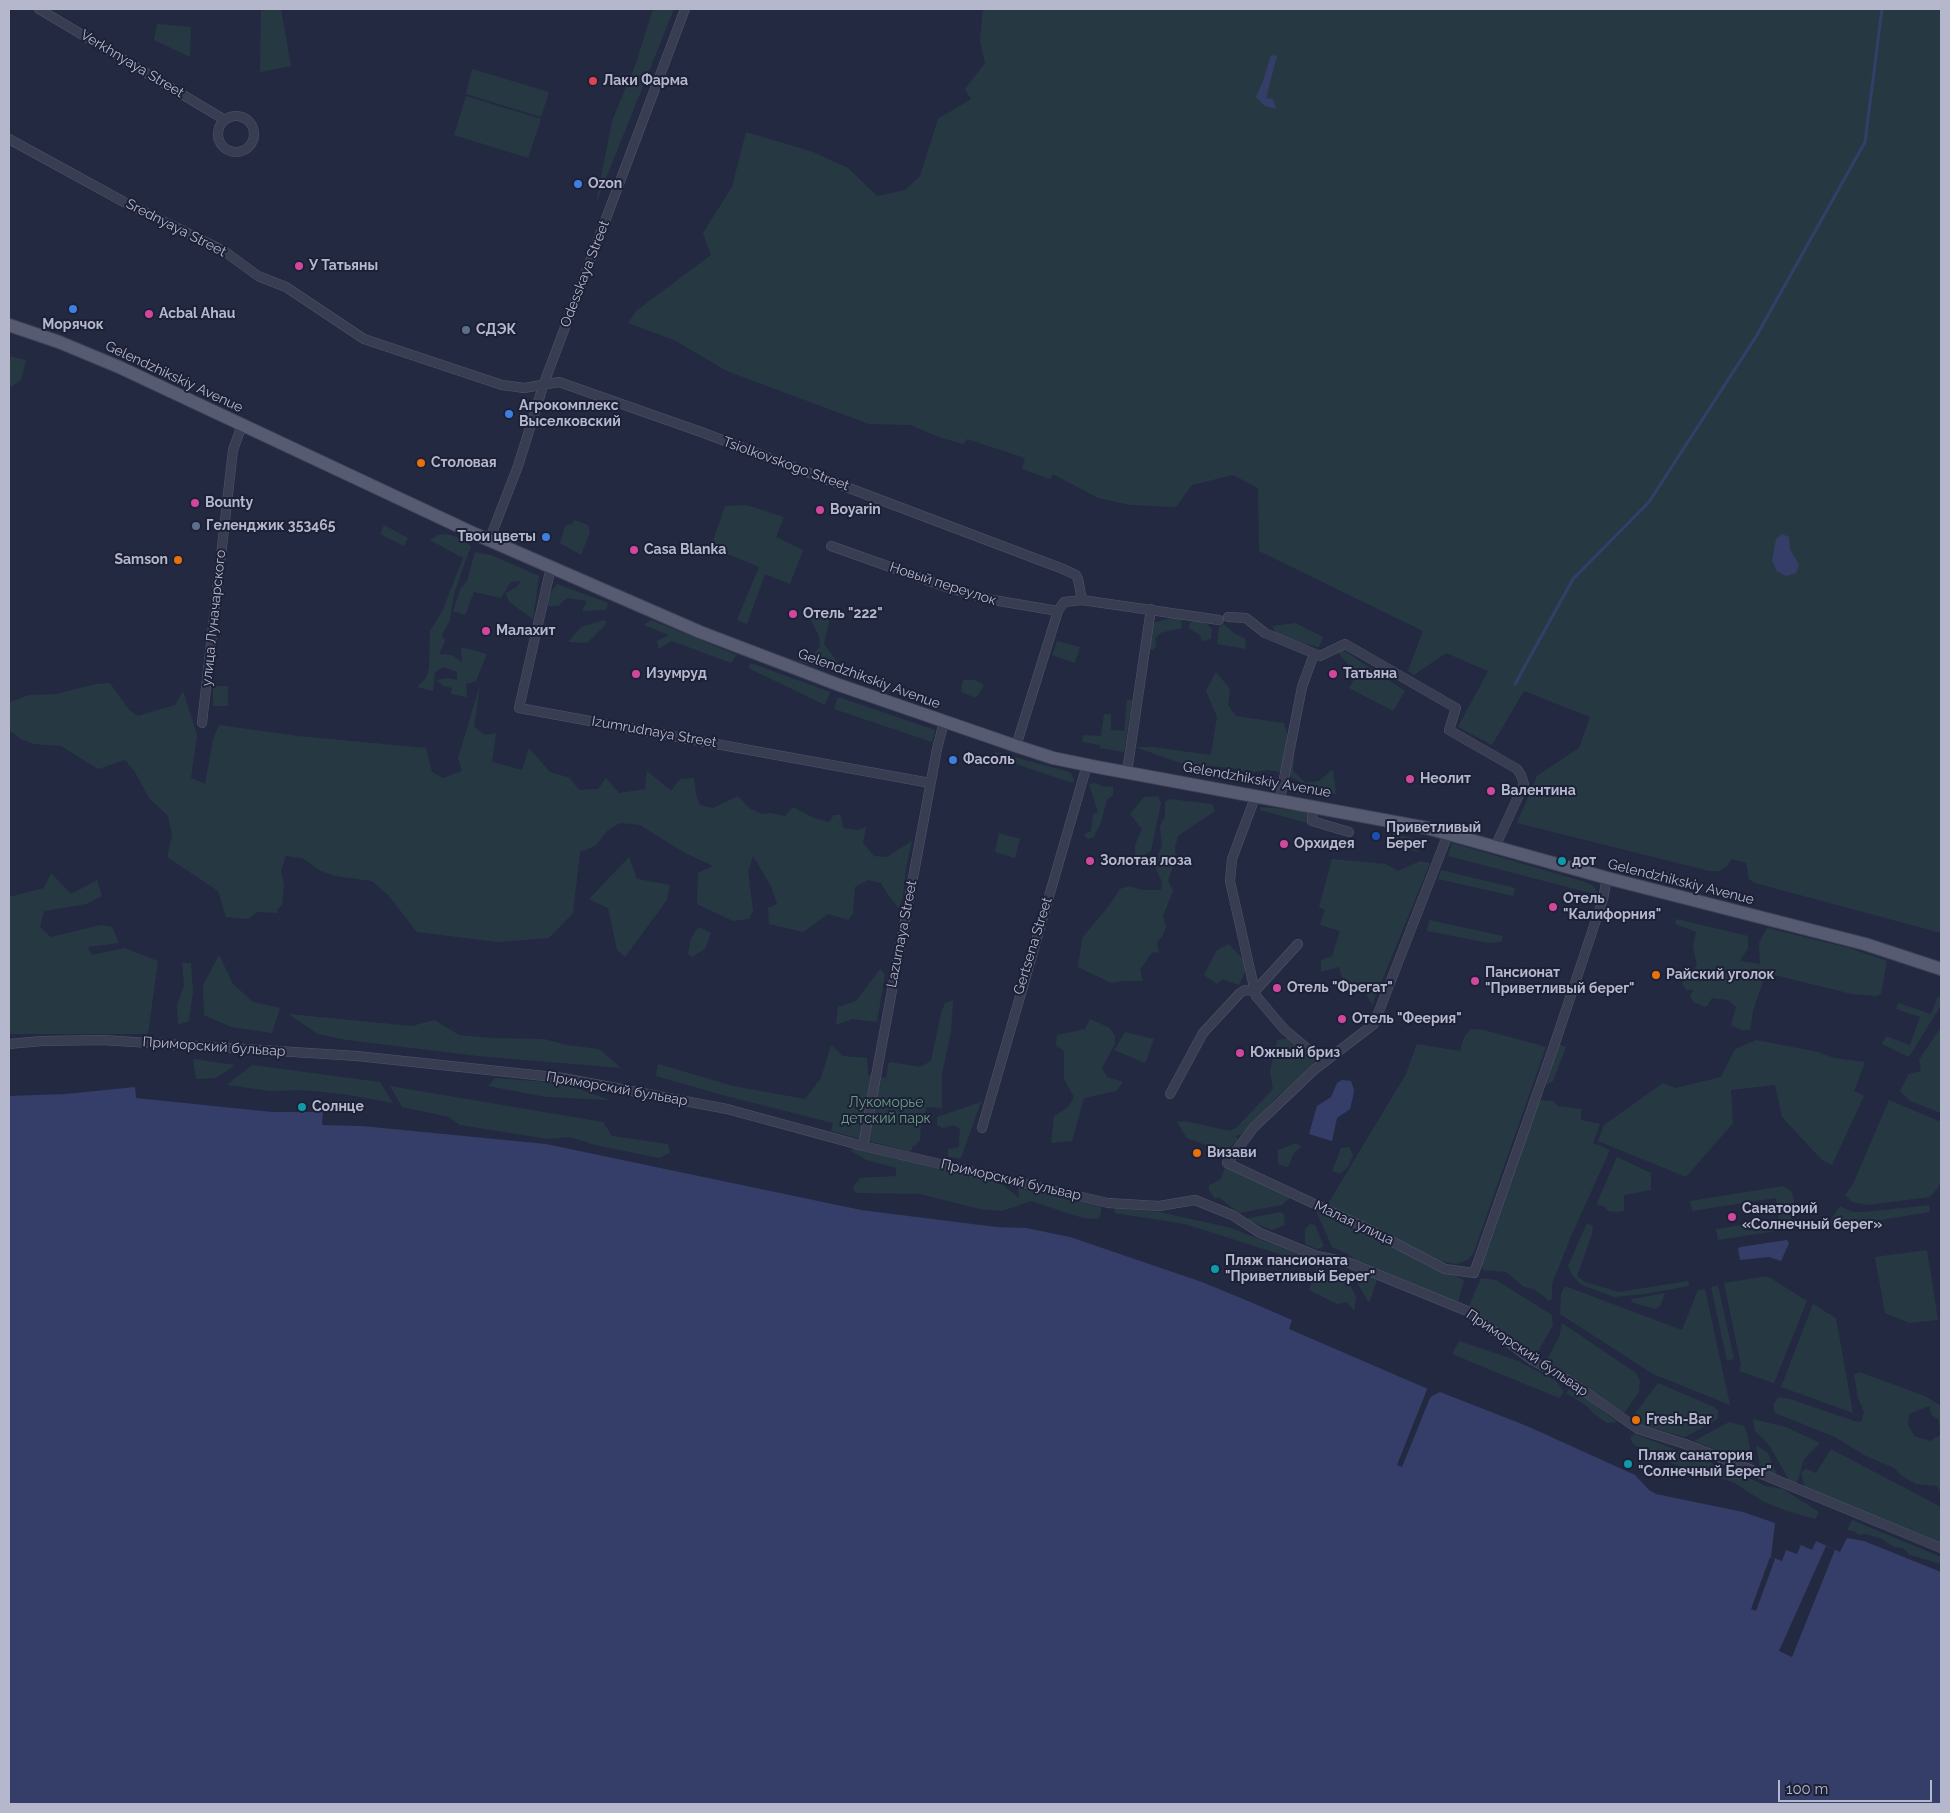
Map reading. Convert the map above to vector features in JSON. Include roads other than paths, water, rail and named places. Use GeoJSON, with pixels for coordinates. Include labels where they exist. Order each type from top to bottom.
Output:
{"type":"FeatureCollection","features":[{"type":"Feature","properties":{"kind":"main road","name":"Gelendzhikskiy Avenue"},"geometry":{"type":"LineString","coordinates":[[9,325],[97,358],[489,541]]}},
{"type":"Feature","properties":{"kind":"main road"},"geometry":{"type":"LineString","coordinates":[[489,541],[550,567]]}},
{"type":"Feature","properties":{"kind":"main road","name":"Gelendzhikskiy Avenue"},"geometry":{"type":"LineString","coordinates":[[550,567],[700,632],[944,722],[1016,746],[1087,765],[1313,805],[1448,834],[1607,878],[1865,944],[1941,969]]}},
{"type":"Feature","properties":{"kind":"street","name":"Verkhnyaya Street"},"geometry":{"type":"LineString","coordinates":[[39,9],[225,120]]}},
{"type":"Feature","properties":{"kind":"street","name":"Odesskaya Street"},"geometry":{"type":"LineString","coordinates":[[489,541],[518,466],[544,383],[685,9]]}},
{"type":"Feature","properties":{"kind":"street"},"geometry":{"type":"LineString","coordinates":[[236,116],[242,117],[251,124],[253,140],[246,149],[241,152],[229,151],[220,142],[218,130],[225,120],[236,116]]}},
{"type":"Feature","properties":{"kind":"street","name":"Srednyaya Street"},"geometry":{"type":"LineString","coordinates":[[9,139],[124,202],[224,251],[258,276],[286,287],[364,339]]}},
{"type":"Feature","properties":{"kind":"street","name":"Tsiolkovskogo Street"},"geometry":{"type":"LineString","coordinates":[[364,339],[502,386],[524,388],[544,383],[559,382],[608,398],[1063,569],[1076,575],[1082,600]]}},
{"type":"Feature","properties":{"kind":"street","name":"улица Луначарского"},"geometry":{"type":"LineString","coordinates":[[202,724],[232,450],[242,425]]}},
{"type":"Feature","properties":{"kind":"street","name":"Новый переулок"},"geometry":{"type":"LineString","coordinates":[[832,546],[960,591],[1016,605],[1058,611]]}},
{"type":"Feature","properties":{"kind":"street","name":"Izumrudnaya Street"},"geometry":{"type":"LineString","coordinates":[[550,567],[519,708],[930,783]]}},
{"type":"Feature","properties":{"kind":"street"},"geometry":{"type":"LineString","coordinates":[[1016,746],[1058,611],[1064,602],[1082,600],[1224,619],[1246,618],[1265,633],[1320,656],[1345,644],[1456,708],[1449,730],[1517,769],[1524,784],[1495,847]]}},
{"type":"Feature","properties":{"kind":"street"},"geometry":{"type":"LineString","coordinates":[[1127,772],[1151,609]]}},
{"type":"Feature","properties":{"kind":"street"},"geometry":{"type":"LineString","coordinates":[[1280,799],[1302,686],[1314,654]]}},
{"type":"Feature","properties":{"kind":"street","name":"Lazurnaya Street"},"geometry":{"type":"LineString","coordinates":[[863,1146],[930,783],[944,722]]}},
{"type":"Feature","properties":{"kind":"street","name":"Gertsena Street"},"geometry":{"type":"LineString","coordinates":[[982,1128],[1087,765]]}},
{"type":"Feature","properties":{"kind":"street"},"geometry":{"type":"LineString","coordinates":[[1256,795],[1230,869],[1230,881],[1255,991],[1260,1003],[1284,1029],[1314,1054]]}},
{"type":"Feature","properties":{"kind":"street"},"geometry":{"type":"LineString","coordinates":[[1313,805],[1312,821],[1349,832]]}},
{"type":"Feature","properties":{"kind":"street","name":"Малая улица"},"geometry":{"type":"LineString","coordinates":[[1448,834],[1374,1024],[1314,1070],[1254,1127],[1227,1163],[1368,1229],[1445,1269],[1474,1272],[1556,1040],[1603,899],[1607,878]]}},
{"type":"Feature","properties":{"kind":"street"},"geometry":{"type":"LineString","coordinates":[[1255,991],[1298,944]]}},
{"type":"Feature","properties":{"kind":"street"},"geometry":{"type":"LineString","coordinates":[[1170,1094],[1202,1033],[1240,993],[1245,990],[1255,991]]}},
{"type":"Feature","properties":{"kind":"street","name":"Приморский бульвар"},"geometry":{"type":"LineString","coordinates":[[9,1044],[42,1041],[110,1040],[358,1056],[564,1078],[727,1109],[863,1146],[1112,1206],[1159,1206],[1195,1200],[1232,1215],[1260,1233],[1317,1256],[1347,1262],[1467,1312],[1532,1360],[1582,1389],[1628,1424],[1758,1472],[1941,1548]]}},
{"type":"Feature","properties":{"kind":"water"},"geometry":{"type":"Polygon","coordinates":[[[1271,55],[1277,56],[1266,98],[1273,99],[1276,109],[1265,106],[1256,97],[1271,55]]]}},
{"type":"Feature","properties":{"kind":"water"},"geometry":{"type":"Polygon","coordinates":[[[1782,534],[1789,537],[1790,549],[1799,565],[1796,573],[1786,576],[1777,571],[1772,561],[1776,539],[1782,534]]]}},
{"type":"Feature","properties":{"kind":"water"},"geometry":{"type":"Polygon","coordinates":[[[1342,1080],[1351,1081],[1354,1090],[1353,1097],[1350,1109],[1337,1118],[1332,1141],[1309,1134],[1317,1106],[1331,1097],[1337,1083],[1342,1080]]]}},
{"type":"Feature","properties":{"kind":"water"},"geometry":{"type":"Polygon","coordinates":[[[135,1087],[136,1098],[272,1112],[323,1112],[322,1125],[362,1126],[546,1144],[861,1210],[996,1227],[1026,1228],[1070,1237],[1202,1282],[1292,1320],[1289,1329],[1428,1389],[1425,1395],[1430,1397],[1440,1392],[1527,1426],[1635,1475],[1649,1490],[1656,1494],[1743,1512],[1775,1523],[1771,1557],[1782,1561],[1786,1550],[1797,1554],[1801,1545],[1812,1550],[1816,1541],[1840,1552],[1847,1538],[1864,1541],[1941,1572],[1941,1804],[9,1804],[9,1096],[66,1094],[135,1087]]]}},
{"type":"Feature","properties":{"kind":"water"},"geometry":{"type":"Polygon","coordinates":[[[1787,1240],[1789,1243],[1781,1261],[1769,1257],[1740,1260],[1738,1249],[1740,1247],[1787,1240]]]}},
{"type":"Feature","properties":{"kind":"waterway"},"geometry":{"type":"LineString","coordinates":[[1515,684],[1573,579],[1649,502],[1757,335],[1865,142],[1882,9]]}},
{"type":"Feature","properties":{"kind":"place","name":"Лаки Фарма"},"geometry":{"type":"Point","coordinates":[593,81]}},
{"type":"Feature","properties":{"kind":"place","name":"Ozon"},"geometry":{"type":"Point","coordinates":[578,184]}},
{"type":"Feature","properties":{"kind":"place","name":"У Татьяны"},"geometry":{"type":"Point","coordinates":[299,266]}},
{"type":"Feature","properties":{"kind":"place","name":"Морячок"},"geometry":{"type":"Point","coordinates":[73,309]}},
{"type":"Feature","properties":{"kind":"place","name":"Acbal Ahau"},"geometry":{"type":"Point","coordinates":[149,314]}},
{"type":"Feature","properties":{"kind":"place","name":"СДЭК"},"geometry":{"type":"Point","coordinates":[466,330]}},
{"type":"Feature","properties":{"kind":"place","name":"Агрокомплекс Выселковский"},"geometry":{"type":"Point","coordinates":[509,414]}},
{"type":"Feature","properties":{"kind":"place","name":"Столовая"},"geometry":{"type":"Point","coordinates":[421,463]}},
{"type":"Feature","properties":{"kind":"place","name":"Bounty"},"geometry":{"type":"Point","coordinates":[195,503]}},
{"type":"Feature","properties":{"kind":"place","name":"Boyarin"},"geometry":{"type":"Point","coordinates":[820,510]}},
{"type":"Feature","properties":{"kind":"place","name":"Геленджик 353465"},"geometry":{"type":"Point","coordinates":[196,526]}},
{"type":"Feature","properties":{"kind":"place","name":"Твои цветы"},"geometry":{"type":"Point","coordinates":[546,537]}},
{"type":"Feature","properties":{"kind":"place","name":"Casa Blanka"},"geometry":{"type":"Point","coordinates":[634,550]}},
{"type":"Feature","properties":{"kind":"place","name":"Samson"},"geometry":{"type":"Point","coordinates":[178,560]}},
{"type":"Feature","properties":{"kind":"place","name":"Отель \"222\""},"geometry":{"type":"Point","coordinates":[793,614]}},
{"type":"Feature","properties":{"kind":"place","name":"Малахит"},"geometry":{"type":"Point","coordinates":[486,631]}},
{"type":"Feature","properties":{"kind":"place","name":"Изумруд"},"geometry":{"type":"Point","coordinates":[636,674]}},
{"type":"Feature","properties":{"kind":"place","name":"Татьяна"},"geometry":{"type":"Point","coordinates":[1333,674]}},
{"type":"Feature","properties":{"kind":"place","name":"Фасоль"},"geometry":{"type":"Point","coordinates":[953,760]}},
{"type":"Feature","properties":{"kind":"place","name":"Неолит"},"geometry":{"type":"Point","coordinates":[1410,779]}},
{"type":"Feature","properties":{"kind":"place","name":"Валентина"},"geometry":{"type":"Point","coordinates":[1491,791]}},
{"type":"Feature","properties":{"kind":"place","name":"Приветливый Берег"},"geometry":{"type":"Point","coordinates":[1376,836]}},
{"type":"Feature","properties":{"kind":"place","name":"Орхидея"},"geometry":{"type":"Point","coordinates":[1284,844]}},
{"type":"Feature","properties":{"kind":"place","name":"Золотая лоза"},"geometry":{"type":"Point","coordinates":[1090,861]}},
{"type":"Feature","properties":{"kind":"place","name":"дот"},"geometry":{"type":"Point","coordinates":[1562,861]}},
{"type":"Feature","properties":{"kind":"place","name":"Отель \"Калифорния\""},"geometry":{"type":"Point","coordinates":[1553,907]}},
{"type":"Feature","properties":{"kind":"place","name":"Райский уголок"},"geometry":{"type":"Point","coordinates":[1656,975]}},
{"type":"Feature","properties":{"kind":"place","name":"Пансионат \"Приветливый берег\""},"geometry":{"type":"Point","coordinates":[1475,981]}},
{"type":"Feature","properties":{"kind":"place","name":"Отель \"Фрегат\""},"geometry":{"type":"Point","coordinates":[1277,988]}},
{"type":"Feature","properties":{"kind":"place","name":"Отель \"Феерия\""},"geometry":{"type":"Point","coordinates":[1342,1019]}},
{"type":"Feature","properties":{"kind":"place","name":"Южный бриз"},"geometry":{"type":"Point","coordinates":[1240,1053]}},
{"type":"Feature","properties":{"kind":"place","name":"Солнце"},"geometry":{"type":"Point","coordinates":[302,1107]}},
{"type":"Feature","properties":{"kind":"place","name":"Визави"},"geometry":{"type":"Point","coordinates":[1197,1153]}},
{"type":"Feature","properties":{"kind":"place","name":"Санаторий «Солнечный берег»"},"geometry":{"type":"Point","coordinates":[1732,1217]}},
{"type":"Feature","properties":{"kind":"place","name":"Пляж пансионата \"Приветливый Берег\""},"geometry":{"type":"Point","coordinates":[1215,1269]}},
{"type":"Feature","properties":{"kind":"place","name":"Fresh-Bar"},"geometry":{"type":"Point","coordinates":[1636,1420]}},
{"type":"Feature","properties":{"kind":"place","name":"Пляж санатория \"Солнечный Берег\""},"geometry":{"type":"Point","coordinates":[1628,1464]}},
{"type":"Feature","properties":{"kind":"park label","name":"Лукоморье детский парк"},"geometry":{"type":"Point","coordinates":[886,1112]}}]}
